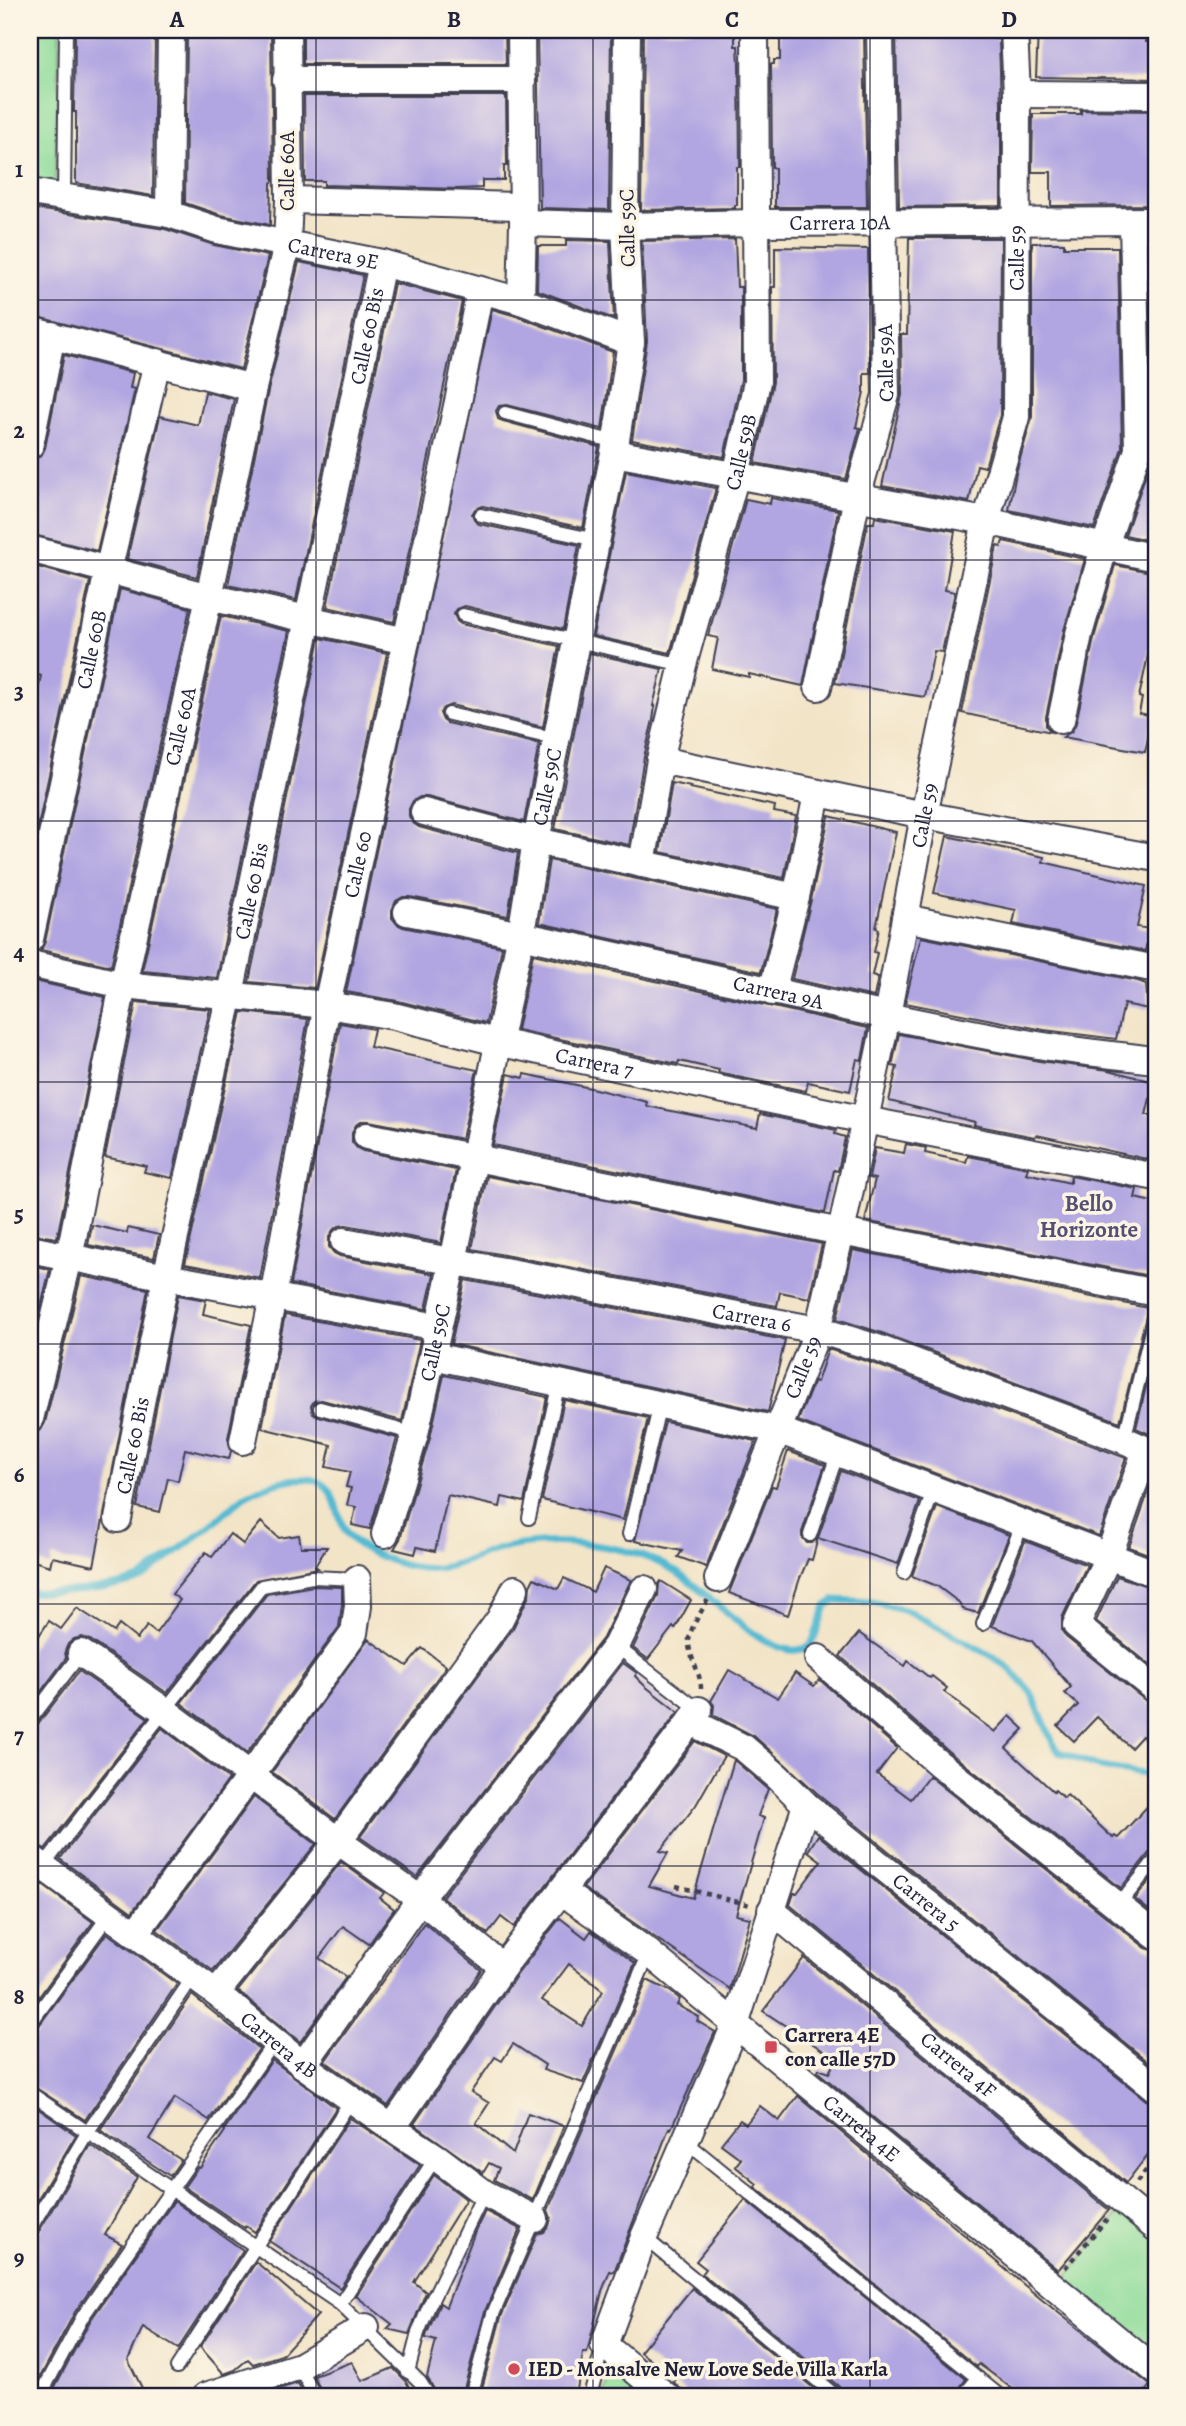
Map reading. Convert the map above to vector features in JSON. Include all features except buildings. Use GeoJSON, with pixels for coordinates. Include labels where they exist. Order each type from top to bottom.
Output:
{"type":"FeatureCollection","features":[{"type":"Feature","properties":{"kind":"street"},"geometry":{"type":"LineString","coordinates":[[169,214],[171,30]]}},
{"type":"Feature","properties":{"kind":"street","name":"Calle 60A"},"geometry":{"type":"LineString","coordinates":[[30,1419],[69,1258],[123,985],[287,244],[287,30]]}},
{"type":"Feature","properties":{"kind":"street"},"geometry":{"type":"LineString","coordinates":[[521,30],[521,301]]}},
{"type":"Feature","properties":{"kind":"street","name":"Calle 59C"},"geometry":{"type":"LineString","coordinates":[[384,1534],[415,1434],[433,1356],[521,934],[536,841],[615,447],[631,342],[625,226],[627,30]]}},
{"type":"Feature","properties":{"kind":"street","name":"Calle 59B"},"geometry":{"type":"LineString","coordinates":[[642,864],[660,760],[683,665],[736,475],[757,382],[755,30]]}},
{"type":"Feature","properties":{"kind":"street","name":"Calle 59A"},"geometry":{"type":"LineString","coordinates":[[818,687],[857,497],[886,395],[880,30]]}},
{"type":"Feature","properties":{"kind":"street","name":"Calle 59"},"geometry":{"type":"LineString","coordinates":[[718,1580],[818,1330],[887,1016],[924,815],[986,521],[1016,417],[1017,94],[1014,30]]}},
{"type":"Feature","properties":{"kind":"street"},"geometry":{"type":"LineString","coordinates":[[286,80],[522,80]]}},
{"type":"Feature","properties":{"kind":"street"},"geometry":{"type":"LineString","coordinates":[[1017,94],[1156,94]]}},
{"type":"Feature","properties":{"kind":"street","name":"Carrera 9E"},"geometry":{"type":"LineString","coordinates":[[30,192],[169,214],[217,230],[382,263],[521,301],[631,342]]}},
{"type":"Feature","properties":{"kind":"street","name":"Carrera 10A"},"geometry":{"type":"LineString","coordinates":[[289,200],[522,215],[625,226],[1145,222]]}},
{"type":"Feature","properties":{"kind":"street"},"geometry":{"type":"LineString","coordinates":[[1061,720],[1079,634],[1104,548],[1138,450],[1145,222]]}},
{"type":"Feature","properties":{"kind":"street","name":"Calle 60 Bis"},"geometry":{"type":"LineString","coordinates":[[118,1518],[166,1277],[230,994],[382,263]]}},
{"type":"Feature","properties":{"kind":"street","name":"Calle 60"},"geometry":{"type":"LineString","coordinates":[[243,1441],[274,1297],[327,1005],[480,289]]}},
{"type":"Feature","properties":{"kind":"street"},"geometry":{"type":"LineString","coordinates":[[30,444],[41,333],[253,388]]}},
{"type":"Feature","properties":{"kind":"street","name":"Calle 60B"},"geometry":{"type":"LineString","coordinates":[[30,939],[108,571],[157,362]]}},
{"type":"Feature","properties":{"kind":"street"},"geometry":{"type":"LineString","coordinates":[[615,447],[736,475],[986,521],[1156,558]]}},
{"type":"Feature","properties":{"kind":"street"},"geometry":{"type":"LineString","coordinates":[[30,549],[209,597],[406,640]]}},
{"type":"Feature","properties":{"kind":"street"},"geometry":{"type":"LineString","coordinates":[[660,760],[817,794],[1156,858]]}},
{"type":"Feature","properties":{"kind":"street"},"geometry":{"type":"LineString","coordinates":[[772,992],[796,897],[817,794]]}},
{"type":"Feature","properties":{"kind":"street"},"geometry":{"type":"LineString","coordinates":[[424,812],[536,841],[796,897]]}},
{"type":"Feature","properties":{"kind":"street","name":"Carrera 9A"},"geometry":{"type":"LineString","coordinates":[[407,912],[521,934],[887,1016],[1029,1044],[1153,1060]]}},
{"type":"Feature","properties":{"kind":"street"},"geometry":{"type":"LineString","coordinates":[[905,918],[1156,969]]}},
{"type":"Feature","properties":{"kind":"street","name":"Carrera 7"},"geometry":{"type":"LineString","coordinates":[[30,964],[123,985],[327,1005],[394,1016],[497,1042],[865,1120],[1156,1177]]}},
{"type":"Feature","properties":{"kind":"street"},"geometry":{"type":"LineString","coordinates":[[367,1136],[841,1233],[1156,1293]]}},
{"type":"Feature","properties":{"kind":"street","name":"Carrera 6"},"geometry":{"type":"LineString","coordinates":[[344,1241],[818,1330],[877,1348],[1142,1448]]}},
{"type":"Feature","properties":{"kind":"street"},"geometry":{"type":"LineString","coordinates":[[30,1249],[438,1327]]}},
{"type":"Feature","properties":{"kind":"street"},"geometry":{"type":"LineString","coordinates":[[433,1356],[778,1430],[1156,1574]]}},
{"type":"Feature","properties":{"kind":"street"},"geometry":{"type":"LineString","coordinates":[[1142,1448],[1109,1555],[1076,1625],[1156,1690]]}},
{"type":"Feature","properties":{"kind":"street"},"geometry":{"type":"LineString","coordinates":[[135,1934],[354,1633],[358,1606],[357,1580]]}},
{"type":"Feature","properties":{"kind":"street"},"geometry":{"type":"LineString","coordinates":[[216,1993],[338,1842],[500,1619],[515,1589]]}},
{"type":"Feature","properties":{"kind":"street"},"geometry":{"type":"LineString","coordinates":[[303,2065],[420,1899],[616,1646],[644,1589]]}},
{"type":"Feature","properties":{"kind":"street"},"geometry":{"type":"LineString","coordinates":[[81,1653],[165,1711],[338,1842],[420,1899],[503,1967]]}},
{"type":"Feature","properties":{"kind":"street"},"geometry":{"type":"LineString","coordinates":[[818,1658],[938,1763],[1156,1936]]}},
{"type":"Feature","properties":{"kind":"street"},"geometry":{"type":"LineString","coordinates":[[392,2128],[503,1967],[695,1716]]}},
{"type":"Feature","properties":{"kind":"street","name":"Carrera 5"},"geometry":{"type":"LineString","coordinates":[[695,1716],[744,1748],[806,1805],[1156,2088]]}},
{"type":"Feature","properties":{"kind":"street"},"geometry":{"type":"LineString","coordinates":[[666,2396],[604,2345],[644,2237],[735,2025],[806,1805]]}},
{"type":"Feature","properties":{"kind":"street","name":"Carrera 4B"},"geometry":{"type":"LineString","coordinates":[[36,1862],[216,1993],[303,2065],[484,2193],[535,2218]]}},
{"type":"Feature","properties":{"kind":"street","name":"Carrera 4E"},"geometry":{"type":"LineString","coordinates":[[561,1891],[649,1953],[1156,2371]]}},
{"type":"Feature","properties":{"kind":"street","name":"Carrera 4F"},"geometry":{"type":"LineString","coordinates":[[771,1909],[1156,2228]]}},
{"type":"Feature","properties":{"kind":"street"},"geometry":{"type":"LineString","coordinates":[[206,2396],[300,2366],[366,2327]]}},
{"type":"Feature","properties":{"kind":"lane"},"geometry":{"type":"LineString","coordinates":[[64,197],[66,30]]}},
{"type":"Feature","properties":{"kind":"lane"},"geometry":{"type":"LineString","coordinates":[[505,413],[615,447]]}},
{"type":"Feature","properties":{"kind":"lane"},"geometry":{"type":"LineString","coordinates":[[481,515],[596,540]]}},
{"type":"Feature","properties":{"kind":"lane"},"geometry":{"type":"LineString","coordinates":[[463,615],[683,665]]}},
{"type":"Feature","properties":{"kind":"lane"},"geometry":{"type":"LineString","coordinates":[[449,714],[556,739]]}},
{"type":"Feature","properties":{"kind":"lane"},"geometry":{"type":"LineString","coordinates":[[1142,1448],[1156,1311]]}},
{"type":"Feature","properties":{"kind":"lane"},"geometry":{"type":"LineString","coordinates":[[529,1518],[559,1382]]}},
{"type":"Feature","properties":{"kind":"lane"},"geometry":{"type":"LineString","coordinates":[[629,1534],[660,1403]]}},
{"type":"Feature","properties":{"kind":"lane"},"geometry":{"type":"LineString","coordinates":[[320,1408],[415,1434]]}},
{"type":"Feature","properties":{"kind":"lane"},"geometry":{"type":"LineString","coordinates":[[810,1535],[838,1452]]}},
{"type":"Feature","properties":{"kind":"lane"},"geometry":{"type":"LineString","coordinates":[[904,1573],[934,1489]]}},
{"type":"Feature","properties":{"kind":"lane"},"geometry":{"type":"LineString","coordinates":[[982,1624],[1024,1522]]}},
{"type":"Feature","properties":{"kind":"lane"},"geometry":{"type":"LineString","coordinates":[[36,1862],[165,1711],[262,1586],[312,1577],[357,1580]]}},
{"type":"Feature","properties":{"kind":"lane","name":"Carrera 5"},"geometry":{"type":"LineString","coordinates":[[616,1646],[695,1716]]}},
{"type":"Feature","properties":{"kind":"lane"},"geometry":{"type":"LineString","coordinates":[[30,1720],[81,1653]]}},
{"type":"Feature","properties":{"kind":"lane"},"geometry":{"type":"LineString","coordinates":[[1118,1906],[1156,1859]]}},
{"type":"Feature","properties":{"kind":"lane"},"geometry":{"type":"LineString","coordinates":[[30,2024],[109,1915]]}},
{"type":"Feature","properties":{"kind":"lane"},"geometry":{"type":"LineString","coordinates":[[471,2396],[493,2314],[649,1953]]}},
{"type":"Feature","properties":{"kind":"lane"},"geometry":{"type":"LineString","coordinates":[[30,2229],[87,2133],[193,1977]]}},
{"type":"Feature","properties":{"kind":"lane"},"geometry":{"type":"LineString","coordinates":[[40,2396],[83,2316],[275,2041]]}},
{"type":"Feature","properties":{"kind":"lane"},"geometry":{"type":"LineString","coordinates":[[30,2093],[340,2304],[420,2382],[429,2396]]}},
{"type":"Feature","properties":{"kind":"lane"},"geometry":{"type":"LineString","coordinates":[[177,2367],[352,2099]]}},
{"type":"Feature","properties":{"kind":"lane"},"geometry":{"type":"LineString","coordinates":[[685,2141],[1000,2396]]}},
{"type":"Feature","properties":{"kind":"lane"},"geometry":{"type":"LineString","coordinates":[[340,2304],[436,2157]]}},
{"type":"Feature","properties":{"kind":"lane"},"geometry":{"type":"LineString","coordinates":[[408,2372],[418,2333],[429,2306],[484,2193]]}},
{"type":"Feature","properties":{"kind":"lane"},"geometry":{"type":"LineString","coordinates":[[644,2237],[835,2396]]}},
{"type":"Feature","properties":{"kind":"lane"},"geometry":{"type":"LineString","coordinates":[[590,2396],[604,2345]]}},
{"type":"Feature","properties":{"kind":"lane"},"geometry":{"type":"LineString","coordinates":[[300,2366],[314,2396]]}},
{"type":"Feature","properties":{"kind":"lane"},"geometry":{"type":"LineString","coordinates":[[963,2396],[978,2378]]}},
{"type":"Feature","properties":{"kind":"path"},"geometry":{"type":"LineString","coordinates":[[695,1716],[701,1680],[689,1644],[718,1580]]}},
{"type":"Feature","properties":{"kind":"path"},"geometry":{"type":"LineString","coordinates":[[676,1886],[771,1909]]}},
{"type":"Feature","properties":{"kind":"path"},"geometry":{"type":"LineString","coordinates":[[1051,2285],[1156,2158]]}},
{"type":"Feature","properties":{"kind":"green space"},"geometry":{"type":"Polygon","coordinates":[[[30,30],[60,30],[55,188],[30,185],[30,30]]]}},
{"type":"Feature","properties":{"kind":"green space"},"geometry":{"type":"Polygon","coordinates":[[[1122,2209],[1156,2238],[1156,2357],[1063,2280],[1122,2209]]]}},
{"type":"Feature","properties":{"kind":"green space"},"geometry":{"type":"Polygon","coordinates":[[[613,2358],[658,2396],[603,2396],[613,2358]]]}},
{"type":"Feature","properties":{"kind":"waterway"},"geometry":{"type":"LineString","coordinates":[[30,1592],[85,1590],[116,1586],[140,1579],[248,1494],[289,1480],[314,1480],[332,1495],[342,1525],[352,1539],[369,1551],[412,1567],[449,1566],[493,1551],[536,1543],[609,1547],[654,1560],[673,1570],[761,1638],[790,1650],[811,1646],[826,1606],[835,1600],[873,1602],[910,1612],[994,1657],[1011,1670],[1031,1692],[1059,1752],[1100,1767],[1156,1776]]}},
{"type":"Feature","properties":{"kind":"place","name":"Carrera 4E con calle 57D"},"geometry":{"type":"Point","coordinates":[771,2047]}},
{"type":"Feature","properties":{"kind":"place","name":"IED - Monsalve New Love Sede Villa Karla"},"geometry":{"type":"Point","coordinates":[514,2369]}},
{"type":"Feature","properties":{"kind":"district","name":"Bello Horizonte"},"geometry":{"type":"Point","coordinates":[1089,1216]}}]}
